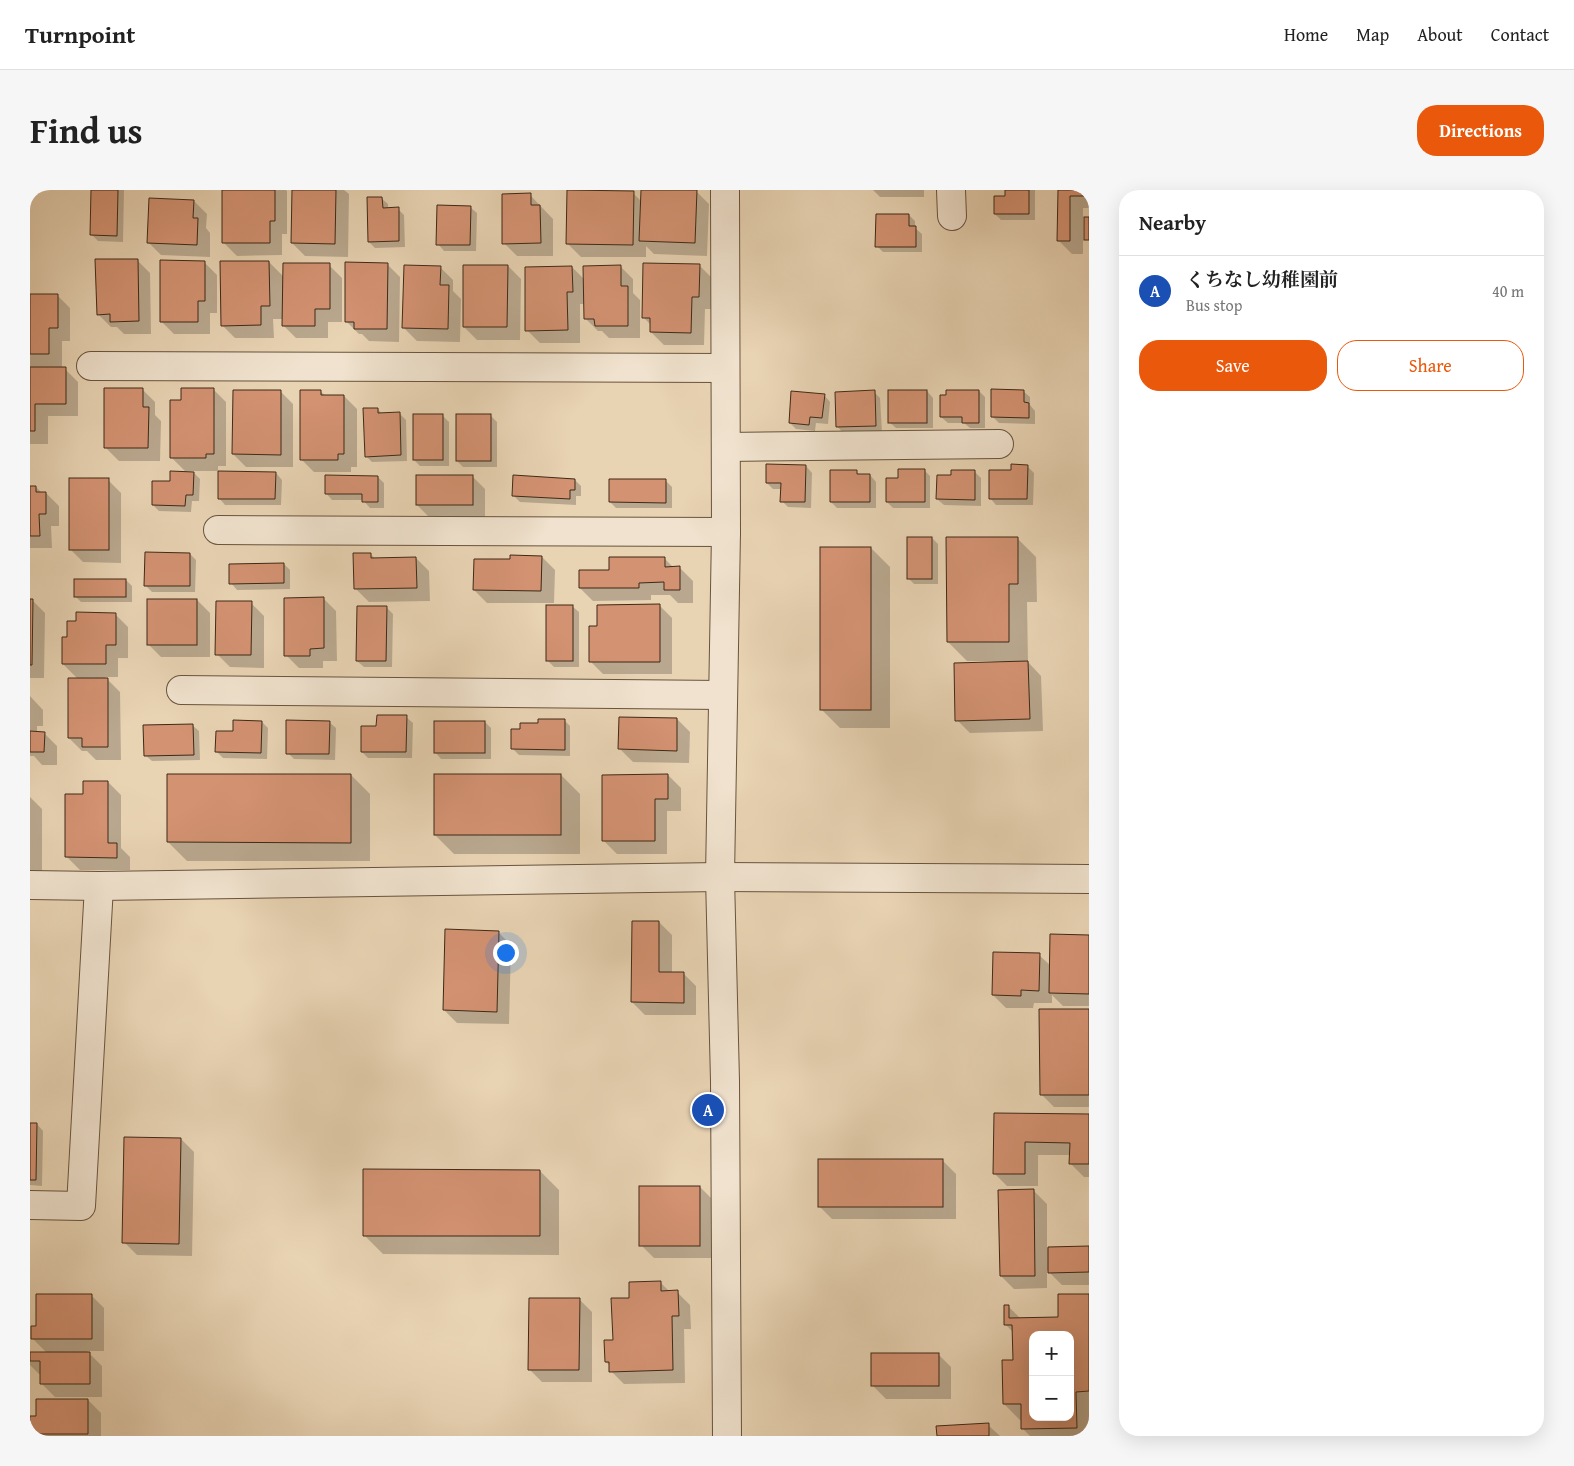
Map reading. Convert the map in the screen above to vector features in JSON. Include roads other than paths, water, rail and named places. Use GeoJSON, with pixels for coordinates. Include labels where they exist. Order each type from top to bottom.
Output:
{"type":"FeatureCollection","features":[{"type":"Feature","properties":{"kind":"street"},"geometry":{"type":"LineString","coordinates":[[725,190],[726,532],[720,877],[725,1081],[727,1436]]}},
{"type":"Feature","properties":{"kind":"street"},"geometry":{"type":"LineString","coordinates":[[91,366],[725,368]]}},
{"type":"Feature","properties":{"kind":"street"},"geometry":{"type":"LineString","coordinates":[[726,447],[999,444]]}},
{"type":"Feature","properties":{"kind":"street"},"geometry":{"type":"LineString","coordinates":[[218,530],[726,532]]}},
{"type":"Feature","properties":{"kind":"street"},"geometry":{"type":"LineString","coordinates":[[181,690],[723,695]]}},
{"type":"Feature","properties":{"kind":"street"},"geometry":{"type":"LineString","coordinates":[[30,885],[99,886],[720,877],[1089,879]]}},
{"type":"Feature","properties":{"kind":"street"},"geometry":{"type":"LineString","coordinates":[[30,1205],[81,1206],[99,886]]}},
{"type":"Feature","properties":{"kind":"place","name":"くちなし幼稚園前"},"geometry":{"type":"Point","coordinates":[708,1110]}}]}
